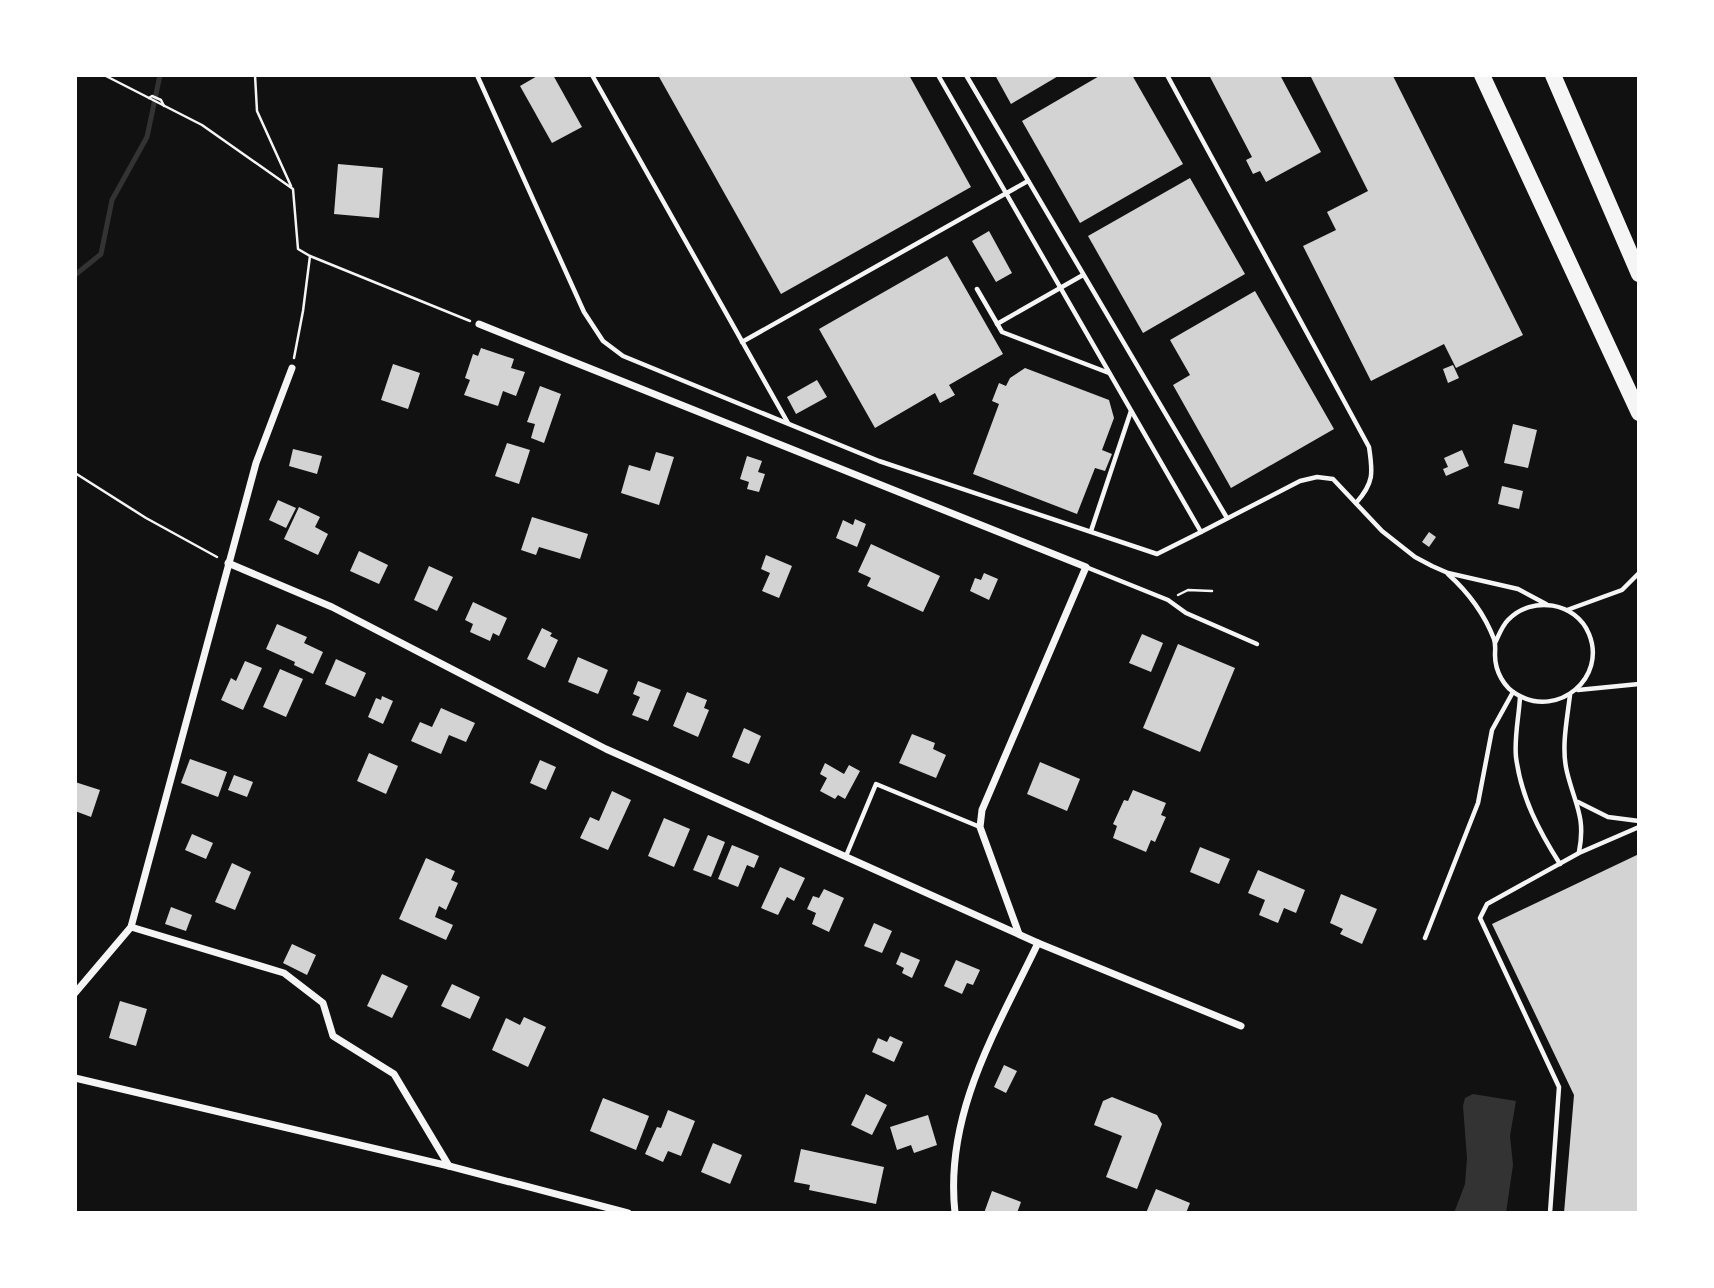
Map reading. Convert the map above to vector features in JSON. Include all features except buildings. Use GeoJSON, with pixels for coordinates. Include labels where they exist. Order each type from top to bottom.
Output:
{"type":"FeatureCollection","features":[{"type":"Feature","properties":{"kind":"highway"},"geometry":{"type":"LineString","coordinates":[[1482,75],[1639,413]]}},
{"type":"Feature","properties":{"kind":"highway"},"geometry":{"type":"LineString","coordinates":[[1553,75],[1639,274]]}},
{"type":"Feature","properties":{"kind":"street"},"geometry":{"type":"LineString","coordinates":[[479,324],[1086,568],[982,810],[980,827],[1019,934]]}},
{"type":"Feature","properties":{"kind":"street"},"geometry":{"type":"LineString","coordinates":[[75,993],[131,927],[256,463],[292,368]]}},
{"type":"Feature","properties":{"kind":"street"},"geometry":{"type":"LineString","coordinates":[[228,563],[332,607],[607,748],[1038,943],[1241,1026]]}},
{"type":"Feature","properties":{"kind":"street"},"geometry":{"type":"LineString","coordinates":[[131,927],[284,973],[323,1003],[333,1036],[394,1074],[449,1166]]}},
{"type":"Feature","properties":{"kind":"street"},"geometry":{"type":"LineString","coordinates":[[955,1213],[953,1157],[961,1115],[972,1082],[1038,943]]}},
{"type":"Feature","properties":{"kind":"street"},"geometry":{"type":"LineString","coordinates":[[75,1078],[449,1166],[628,1213]]}},
{"type":"Feature","properties":{"kind":"lane"},"geometry":{"type":"LineString","coordinates":[[477,75],[584,312],[603,341],[623,356],[879,461],[1157,555],[1300,481],[1317,477],[1333,479],[1382,531],[1415,557],[1448,573],[1518,589],[1546,604],[1567,610],[1579,620],[1588,632],[1592,647],[1589,670],[1577,690],[1570,695],[1554,702],[1536,702],[1513,692],[1497,670],[1496,643],[1500,630],[1508,619],[1519,611],[1546,604]]}},
{"type":"Feature","properties":{"kind":"lane"},"geometry":{"type":"LineString","coordinates":[[592,75],[788,424]]}},
{"type":"Feature","properties":{"kind":"lane"},"geometry":{"type":"LineString","coordinates":[[938,75],[1201,532]]}},
{"type":"Feature","properties":{"kind":"lane"},"geometry":{"type":"LineString","coordinates":[[966,75],[1227,518]]}},
{"type":"Feature","properties":{"kind":"lane"},"geometry":{"type":"LineString","coordinates":[[1167,75],[1369,447],[1372,464],[1369,488],[1356,503]]}},
{"type":"Feature","properties":{"kind":"lane"},"geometry":{"type":"LineString","coordinates":[[1474,75],[1491,94]]}},
{"type":"Feature","properties":{"kind":"lane"},"geometry":{"type":"LineString","coordinates":[[742,342],[1028,181]]}},
{"type":"Feature","properties":{"kind":"lane"},"geometry":{"type":"LineString","coordinates":[[998,324],[1083,275]]}},
{"type":"Feature","properties":{"kind":"lane"},"geometry":{"type":"LineString","coordinates":[[977,289],[1002,332],[1109,373]]}},
{"type":"Feature","properties":{"kind":"lane"},"geometry":{"type":"LineString","coordinates":[[1091,531],[1131,411]]}},
{"type":"Feature","properties":{"kind":"lane"},"geometry":{"type":"LineString","coordinates":[[1086,568],[1168,600],[1186,613],[1257,644]]}},
{"type":"Feature","properties":{"kind":"lane"},"geometry":{"type":"LineString","coordinates":[[1448,573],[1468,592],[1496,643]]}},
{"type":"Feature","properties":{"kind":"lane"},"geometry":{"type":"LineString","coordinates":[[1567,610],[1622,590],[1639,573]]}},
{"type":"Feature","properties":{"kind":"lane"},"geometry":{"type":"LineString","coordinates":[[1577,690],[1639,684]]}},
{"type":"Feature","properties":{"kind":"lane"},"geometry":{"type":"LineString","coordinates":[[1425,937],[1478,803],[1492,730],[1513,692]]}},
{"type":"Feature","properties":{"kind":"lane"},"geometry":{"type":"LineString","coordinates":[[1570,695],[1565,744],[1567,771],[1582,822],[1579,853]]}},
{"type":"Feature","properties":{"kind":"lane"},"geometry":{"type":"LineString","coordinates":[[1520,697],[1516,756],[1527,803],[1542,836],[1560,863]]}},
{"type":"Feature","properties":{"kind":"lane"},"geometry":{"type":"LineString","coordinates":[[846,856],[876,784],[980,827]]}},
{"type":"Feature","properties":{"kind":"lane"},"geometry":{"type":"LineString","coordinates":[[1578,802],[1608,817],[1639,821]]}},
{"type":"Feature","properties":{"kind":"lane"},"geometry":{"type":"LineString","coordinates":[[1550,1213],[1559,1087],[1480,918],[1488,904],[1579,853],[1639,827]]}},
{"type":"Feature","properties":{"kind":"path"},"geometry":{"type":"LineString","coordinates":[[104,75],[202,125],[293,189]]}},
{"type":"Feature","properties":{"kind":"path"},"geometry":{"type":"LineString","coordinates":[[255,75],[257,111],[293,189],[298,249],[479,324]]}},
{"type":"Feature","properties":{"kind":"path"},"geometry":{"type":"LineString","coordinates":[[151,97],[162,100],[164,106]]}},
{"type":"Feature","properties":{"kind":"path"},"geometry":{"type":"LineString","coordinates":[[292,368],[310,256]]}},
{"type":"Feature","properties":{"kind":"path"},"geometry":{"type":"LineString","coordinates":[[75,473],[145,518],[228,563]]}},
{"type":"Feature","properties":{"kind":"path"},"geometry":{"type":"LineString","coordinates":[[1168,600],[1188,590],[1212,592]]}},
{"type":"Feature","properties":{"kind":"shaded area"},"geometry":{"type":"Polygon","coordinates":[[[1473,1094],[1516,1101],[1510,1136],[1513,1165],[1506,1213],[1454,1213],[1465,1184],[1467,1158],[1463,1106],[1465,1098],[1473,1094]]]}},
{"type":"Feature","properties":{"kind":"waterway"},"geometry":{"type":"LineString","coordinates":[[75,275],[101,254],[112,200],[147,137],[160,75]]}}]}
